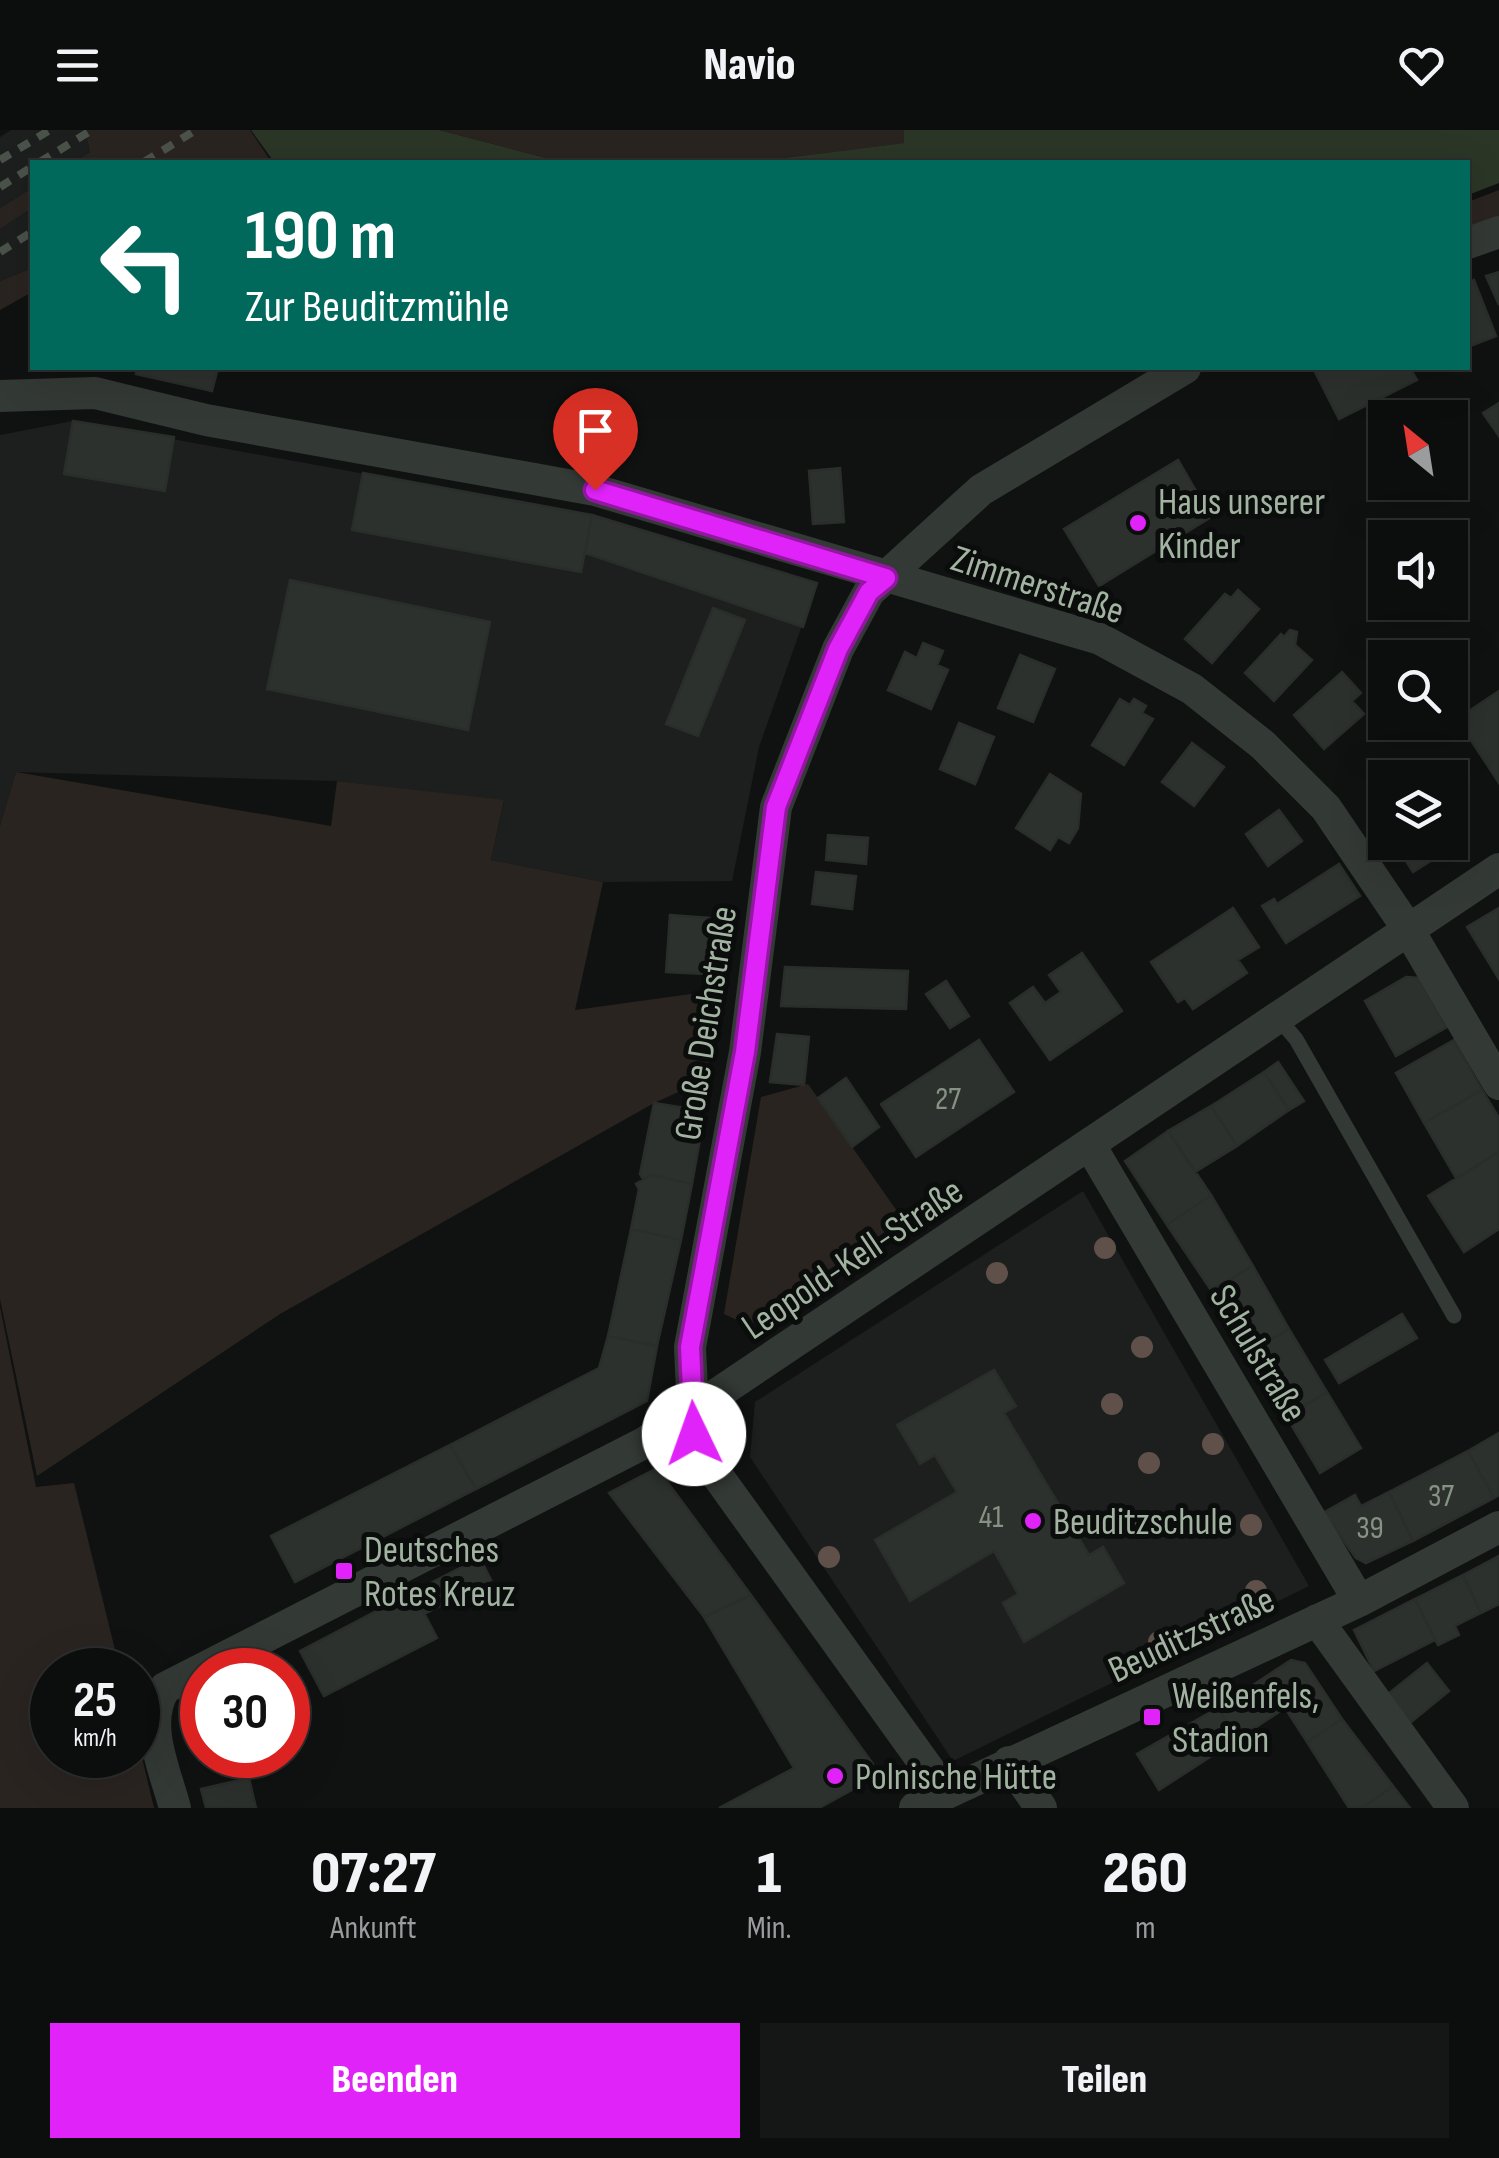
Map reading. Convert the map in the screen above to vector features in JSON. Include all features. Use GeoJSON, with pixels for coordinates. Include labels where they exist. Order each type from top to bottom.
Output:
{"type":"FeatureCollection","features":[{"type":"Feature","properties":{"kind":"street"},"geometry":{"type":"LineString","coordinates":[[1470,242],[1499,232]]}},
{"type":"Feature","properties":{"kind":"street","name":"Große Deichstraße"},"geometry":{"type":"LineString","coordinates":[[945,1792],[714,1470],[694,1434],[690,1347],[745,1052],[776,807],[838,649],[869,592],[980,490],[1183,370]]}},
{"type":"Feature","properties":{"kind":"street","name":"Zimmerstraße"},"geometry":{"type":"LineString","coordinates":[[0,396],[94,393],[206,420],[595,490],[1100,639],[1192,690],[1263,745],[1326,808],[1408,930],[1499,1084]]}},
{"type":"Feature","properties":{"kind":"street","name":"Leopold-Kell-Straße"},"geometry":{"type":"LineString","coordinates":[[175,1808],[156,1736],[154,1704],[165,1688],[644,1442],[695,1406],[763,1367],[1499,869]]}},
{"type":"Feature","properties":{"kind":"street","name":"Schulstraße"},"geometry":{"type":"LineString","coordinates":[[1091,1147],[1359,1601]]}},
{"type":"Feature","properties":{"kind":"street","name":"Beuditzstraße"},"geometry":{"type":"LineString","coordinates":[[915,1808],[1359,1601],[1499,1527]]}},
{"type":"Feature","properties":{"kind":"street"},"geometry":{"type":"LineString","coordinates":[[1317,1620],[1453,1808]]}},
{"type":"Feature","properties":{"kind":"street"},"geometry":{"type":"LineString","coordinates":[[1010,1762],[1041,1808]]}},
{"type":"Feature","properties":{"kind":"lane"},"geometry":{"type":"LineString","coordinates":[[1278,1018],[1296,1039],[1454,1316]]}},
{"type":"Feature","properties":{"kind":"shaded area"},"geometry":{"type":"Polygon","coordinates":[[[11,130],[85,130],[90,152],[77,160],[30,160],[30,189],[0,208],[0,137],[11,130]]]}},
{"type":"Feature","properties":{"kind":"shaded area"},"geometry":{"type":"Polygon","coordinates":[[[85,130],[250,130],[270,160],[77,160],[90,152],[85,130]]]}},
{"type":"Feature","properties":{"kind":"shaded area"},"geometry":{"type":"Polygon","coordinates":[[[251,130],[439,130],[553,160],[273,160],[251,130]]]}},
{"type":"Feature","properties":{"kind":"shaded area"},"geometry":{"type":"Polygon","coordinates":[[[439,130],[904,130],[905,143],[767,160],[553,160],[439,130]]]}},
{"type":"Feature","properties":{"kind":"shaded area"},"geometry":{"type":"Polygon","coordinates":[[[904,130],[1499,130],[1499,183],[1470,194],[1470,160],[767,160],[904,143],[904,130]]]}},
{"type":"Feature","properties":{"kind":"shaded area"},"geometry":{"type":"Polygon","coordinates":[[[30,189],[30,209],[0,229],[0,208],[30,189]]]}},
{"type":"Feature","properties":{"kind":"shaded area"},"geometry":{"type":"Polygon","coordinates":[[[1499,190],[1499,228],[1470,237],[1470,201],[1499,190]]]}},
{"type":"Feature","properties":{"kind":"shaded area"},"geometry":{"type":"Polygon","coordinates":[[[30,209],[30,269],[0,281],[0,229],[30,209]]]}},
{"type":"Feature","properties":{"kind":"shaded area"},"geometry":{"type":"Polygon","coordinates":[[[30,269],[30,293],[0,310],[0,281],[30,269]]]}},
{"type":"Feature","properties":{"kind":"shaded area"},"geometry":{"type":"Polygon","coordinates":[[[73,421],[592,515],[817,583],[759,747],[732,881],[603,882],[491,860],[504,801],[337,781],[16,772],[0,826],[0,435],[73,421]]]}},
{"type":"Feature","properties":{"kind":"shaded area"},"geometry":{"type":"Polygon","coordinates":[[[16,772],[331,826],[337,781],[504,800],[491,860],[603,882],[575,1010],[727,989],[705,1080],[654,1103],[280,1314],[37,1476],[0,1299],[0,826],[16,772]]]}},
{"type":"Feature","properties":{"kind":"shaded area"},"geometry":{"type":"Polygon","coordinates":[[[808,1084],[906,1224],[755,1328],[724,1314],[761,1097],[808,1084]]]}},
{"type":"Feature","properties":{"kind":"shaded area","name":"Beuditzschule"},"geometry":{"type":"Polygon","coordinates":[[[1083,1191],[1309,1586],[953,1761],[750,1457],[755,1402],[1083,1191]]]}},
{"type":"Feature","properties":{"kind":"shaded area"},"geometry":{"type":"Polygon","coordinates":[[[0,1307],[36,1487],[74,1483],[115,1648],[30,1648],[30,1778],[147,1778],[154,1808],[0,1808],[0,1307]]]}},
{"type":"Feature","properties":{"kind":"building"},"geometry":{"type":"Polygon","coordinates":[[[1499,272],[1499,305],[1486,276],[1499,272]]]}},
{"type":"Feature","properties":{"kind":"building"},"geometry":{"type":"Polygon","coordinates":[[[1474,280],[1496,336],[1470,346],[1470,282],[1474,280]]]}},
{"type":"Feature","properties":{"kind":"building"},"geometry":{"type":"Polygon","coordinates":[[[137,370],[217,370],[212,391],[136,374],[137,370]]]}},
{"type":"Feature","properties":{"kind":"building"},"geometry":{"type":"Polygon","coordinates":[[[1314,370],[1411,370],[1417,380],[1377,400],[1368,400],[1368,404],[1339,419],[1314,370]]]}},
{"type":"Feature","properties":{"kind":"building"},"geometry":{"type":"Polygon","coordinates":[[[1499,403],[1499,436],[1483,413],[1499,403]]]}},
{"type":"Feature","properties":{"kind":"building"},"geometry":{"type":"Polygon","coordinates":[[[73,421],[174,437],[165,491],[64,474],[73,421]]]}},
{"type":"Feature","properties":{"kind":"building","name":"Haus unserer Kinder"},"geometry":{"type":"Polygon","coordinates":[[[1178,460],[1211,517],[1099,586],[1064,529],[1178,460]]]}},
{"type":"Feature","properties":{"kind":"building"},"geometry":{"type":"Polygon","coordinates":[[[840,468],[844,522],[813,524],[809,471],[840,468]]]}},
{"type":"Feature","properties":{"kind":"building"},"geometry":{"type":"Polygon","coordinates":[[[363,473],[592,515],[581,572],[352,530],[363,473]]]}},
{"type":"Feature","properties":{"kind":"building"},"geometry":{"type":"Polygon","coordinates":[[[592,515],[817,583],[803,627],[585,553],[592,515]]]}},
{"type":"Feature","properties":{"kind":"building"},"geometry":{"type":"Polygon","coordinates":[[[290,580],[490,622],[468,730],[267,689],[290,580]]]}},
{"type":"Feature","properties":{"kind":"building"},"geometry":{"type":"Polygon","coordinates":[[[1238,590],[1259,609],[1212,663],[1185,639],[1225,594],[1231,598],[1238,590]]]}},
{"type":"Feature","properties":{"kind":"building"},"geometry":{"type":"Polygon","coordinates":[[[713,608],[745,620],[698,736],[666,724],[713,608]]]}},
{"type":"Feature","properties":{"kind":"building"},"geometry":{"type":"Polygon","coordinates":[[[1290,630],[1297,632],[1295,645],[1312,660],[1274,701],[1245,673],[1281,634],[1284,637],[1290,630]]]}},
{"type":"Feature","properties":{"kind":"building"},"geometry":{"type":"Polygon","coordinates":[[[923,643],[943,651],[937,665],[948,670],[931,709],[888,690],[905,652],[917,658],[923,643]]]}},
{"type":"Feature","properties":{"kind":"building"},"geometry":{"type":"Polygon","coordinates":[[[1020,655],[1055,669],[1033,722],[998,708],[1020,655]]]}},
{"type":"Feature","properties":{"kind":"building"},"geometry":{"type":"Polygon","coordinates":[[[1342,672],[1361,693],[1352,701],[1364,714],[1324,749],[1294,715],[1342,672]]]}},
{"type":"Feature","properties":{"kind":"building"},"geometry":{"type":"Polygon","coordinates":[[[1499,691],[1499,783],[1468,736],[1468,712],[1499,691]]]}},
{"type":"Feature","properties":{"kind":"building"},"geometry":{"type":"Polygon","coordinates":[[[1120,699],[1130,705],[1134,699],[1146,706],[1142,713],[1153,719],[1124,765],[1092,745],[1120,699]]]}},
{"type":"Feature","properties":{"kind":"building"},"geometry":{"type":"Polygon","coordinates":[[[959,723],[994,737],[975,784],[940,769],[959,723]]]}},
{"type":"Feature","properties":{"kind":"building"},"geometry":{"type":"Polygon","coordinates":[[[1192,743],[1224,767],[1194,806],[1162,782],[1192,743]]]}},
{"type":"Feature","properties":{"kind":"building"},"geometry":{"type":"Polygon","coordinates":[[[1050,774],[1081,794],[1078,828],[1069,843],[1058,837],[1050,850],[1016,828],[1050,774]]]}},
{"type":"Feature","properties":{"kind":"building"},"geometry":{"type":"Polygon","coordinates":[[[1279,810],[1302,841],[1268,866],[1246,834],[1279,810]]]}},
{"type":"Feature","properties":{"kind":"building"},"geometry":{"type":"Polygon","coordinates":[[[828,835],[868,838],[866,864],[826,860],[828,835]]]}},
{"type":"Feature","properties":{"kind":"building"},"geometry":{"type":"Polygon","coordinates":[[[1405,860],[1432,860],[1413,872],[1405,860]]]}},
{"type":"Feature","properties":{"kind":"building"},"geometry":{"type":"Polygon","coordinates":[[[1339,864],[1360,896],[1286,943],[1262,906],[1274,899],[1277,904],[1339,864]]]}},
{"type":"Feature","properties":{"kind":"building"},"geometry":{"type":"Polygon","coordinates":[[[816,872],[856,876],[852,909],[812,904],[816,872]]]}},
{"type":"Feature","properties":{"kind":"building"},"geometry":{"type":"Polygon","coordinates":[[[1233,908],[1259,947],[1238,960],[1247,973],[1193,1009],[1185,998],[1178,1002],[1151,962],[1233,908]]]}},
{"type":"Feature","properties":{"kind":"building"},"geometry":{"type":"Polygon","coordinates":[[[1499,908],[1499,979],[1467,927],[1499,908]]]}},
{"type":"Feature","properties":{"kind":"building"},"geometry":{"type":"Polygon","coordinates":[[[670,915],[709,918],[705,974],[666,972],[670,915]]]}},
{"type":"Feature","properties":{"kind":"building"},"geometry":{"type":"Polygon","coordinates":[[[1082,953],[1122,1011],[1050,1060],[1010,1003],[1033,987],[1045,1003],[1061,992],[1049,975],[1082,953]]]}},
{"type":"Feature","properties":{"kind":"building"},"geometry":{"type":"Polygon","coordinates":[[[785,967],[908,971],[906,1009],[781,1006],[785,967]]]}},
{"type":"Feature","properties":{"kind":"building"},"geometry":{"type":"Polygon","coordinates":[[[1406,977],[1419,978],[1447,1027],[1396,1056],[1365,1001],[1406,977]]]}},
{"type":"Feature","properties":{"kind":"building"},"geometry":{"type":"Polygon","coordinates":[[[946,981],[969,1016],[950,1028],[926,994],[946,981]]]}},
{"type":"Feature","properties":{"kind":"building"},"geometry":{"type":"Polygon","coordinates":[[[777,1034],[809,1037],[804,1085],[770,1082],[777,1034]]]}},
{"type":"Feature","properties":{"kind":"building"},"geometry":{"type":"Polygon","coordinates":[[[979,1040],[1014,1092],[916,1157],[881,1104],[979,1040]]]}},
{"type":"Feature","properties":{"kind":"building"},"geometry":{"type":"Polygon","coordinates":[[[1454,1040],[1482,1090],[1424,1123],[1396,1073],[1454,1040]]]}},
{"type":"Feature","properties":{"kind":"building"},"geometry":{"type":"Polygon","coordinates":[[[1278,1062],[1304,1101],[1289,1110],[1264,1072],[1278,1062]]]}},
{"type":"Feature","properties":{"kind":"building"},"geometry":{"type":"Polygon","coordinates":[[[1264,1072],[1289,1110],[1237,1146],[1211,1106],[1264,1072]]]}},
{"type":"Feature","properties":{"kind":"building"},"geometry":{"type":"Polygon","coordinates":[[[846,1078],[879,1127],[852,1147],[818,1098],[846,1078]]]}},
{"type":"Feature","properties":{"kind":"building"},"geometry":{"type":"Polygon","coordinates":[[[1482,1090],[1499,1118],[1499,1152],[1456,1178],[1424,1123],[1482,1090]]]}},
{"type":"Feature","properties":{"kind":"building"},"geometry":{"type":"Polygon","coordinates":[[[654,1103],[705,1111],[692,1184],[651,1175],[643,1179],[640,1174],[654,1103]]]}},
{"type":"Feature","properties":{"kind":"building"},"geometry":{"type":"Polygon","coordinates":[[[1211,1106],[1237,1146],[1195,1172],[1168,1131],[1211,1106]]]}},
{"type":"Feature","properties":{"kind":"building"},"geometry":{"type":"Polygon","coordinates":[[[1168,1131],[1211,1195],[1167,1225],[1125,1161],[1168,1131]]]}},
{"type":"Feature","properties":{"kind":"building"},"geometry":{"type":"Polygon","coordinates":[[[1499,1152],[1499,1229],[1464,1252],[1428,1196],[1499,1152]]]}},
{"type":"Feature","properties":{"kind":"building"},"geometry":{"type":"Polygon","coordinates":[[[651,1175],[692,1184],[681,1240],[631,1229],[639,1189],[636,1184],[651,1175]]]}},
{"type":"Feature","properties":{"kind":"building"},"geometry":{"type":"Polygon","coordinates":[[[1211,1195],[1253,1266],[1211,1290],[1167,1225],[1211,1195]]]}},
{"type":"Feature","properties":{"kind":"building"},"geometry":{"type":"Polygon","coordinates":[[[631,1229],[681,1240],[657,1346],[608,1336],[631,1229]]]}},
{"type":"Feature","properties":{"kind":"building"},"geometry":{"type":"Polygon","coordinates":[[[1253,1266],[1289,1329],[1247,1353],[1211,1290],[1253,1266]]]}},
{"type":"Feature","properties":{"kind":"building"},"geometry":{"type":"Polygon","coordinates":[[[1402,1314],[1417,1338],[1339,1383],[1325,1360],[1402,1314]]]}},
{"type":"Feature","properties":{"kind":"building"},"geometry":{"type":"Polygon","coordinates":[[[1289,1329],[1327,1392],[1286,1416],[1247,1353],[1289,1329]]]}},
{"type":"Feature","properties":{"kind":"building"},"geometry":{"type":"Polygon","coordinates":[[[608,1336],[657,1346],[647,1401],[476,1489],[450,1445],[599,1368],[608,1336]]]}},
{"type":"Feature","properties":{"kind":"building","name":"Beuditzschule"},"geometry":{"type":"Polygon","coordinates":[[[994,1370],[1016,1406],[1004,1413],[1089,1555],[1103,1547],[1124,1583],[1024,1642],[1003,1603],[1018,1594],[994,1551],[910,1601],[875,1540],[957,1492],[935,1455],[920,1464],[897,1425],[994,1370]]]}},
{"type":"Feature","properties":{"kind":"building"},"geometry":{"type":"Polygon","coordinates":[[[1327,1392],[1361,1448],[1320,1473],[1286,1416],[1327,1392]]]}},
{"type":"Feature","properties":{"kind":"building"},"geometry":{"type":"Polygon","coordinates":[[[1499,1433],[1499,1495],[1494,1498],[1468,1451],[1499,1433]]]}},
{"type":"Feature","properties":{"kind":"building"},"geometry":{"type":"Polygon","coordinates":[[[450,1445],[476,1489],[295,1582],[271,1536],[450,1445]]]}},
{"type":"Feature","properties":{"kind":"building"},"geometry":{"type":"Polygon","coordinates":[[[1468,1451],[1494,1498],[1413,1541],[1389,1492],[1468,1451]]]}},
{"type":"Feature","properties":{"kind":"building"},"geometry":{"type":"Polygon","coordinates":[[[657,1468],[751,1595],[704,1617],[609,1493],[657,1468]]]}},
{"type":"Feature","properties":{"kind":"building"},"geometry":{"type":"Polygon","coordinates":[[[1389,1492],[1413,1541],[1366,1563],[1356,1558],[1323,1513],[1355,1495],[1361,1506],[1389,1492]]]}},
{"type":"Feature","properties":{"kind":"building"},"geometry":{"type":"Polygon","coordinates":[[[1499,1556],[1499,1604],[1481,1613],[1463,1575],[1499,1556]]]}},
{"type":"Feature","properties":{"kind":"building"},"geometry":{"type":"Polygon","coordinates":[[[480,1558],[491,1580],[424,1614],[413,1592],[480,1558]]]}},
{"type":"Feature","properties":{"kind":"building"},"geometry":{"type":"Polygon","coordinates":[[[1463,1575],[1481,1613],[1455,1626],[1459,1635],[1438,1645],[1415,1599],[1463,1575]]]}},
{"type":"Feature","properties":{"kind":"building"},"geometry":{"type":"Polygon","coordinates":[[[413,1592],[437,1638],[324,1696],[310,1670],[310,1648],[306,1648],[413,1592]]]}},
{"type":"Feature","properties":{"kind":"building"},"geometry":{"type":"Polygon","coordinates":[[[751,1595],[873,1764],[870,1780],[819,1808],[719,1808],[794,1768],[704,1617],[751,1595]]]}},
{"type":"Feature","properties":{"kind":"building"},"geometry":{"type":"Polygon","coordinates":[[[1415,1599],[1435,1640],[1374,1671],[1354,1630],[1415,1599]]]}},
{"type":"Feature","properties":{"kind":"building"},"geometry":{"type":"Polygon","coordinates":[[[1291,1660],[1305,1663],[1342,1719],[1307,1742],[1285,1708],[1238,1739],[1218,1708],[1291,1660]]]}},
{"type":"Feature","properties":{"kind":"building"},"geometry":{"type":"Polygon","coordinates":[[[1427,1663],[1449,1691],[1410,1723],[1388,1694],[1427,1663]]]}},
{"type":"Feature","properties":{"kind":"building"},"geometry":{"type":"Polygon","coordinates":[[[1218,1708],[1238,1739],[1159,1790],[1137,1754],[1218,1708]]]}},
{"type":"Feature","properties":{"kind":"building"},"geometry":{"type":"Polygon","coordinates":[[[1342,1719],[1393,1786],[1362,1808],[1349,1808],[1307,1742],[1342,1719]]]}},
{"type":"Feature","properties":{"kind":"building"},"geometry":{"type":"Polygon","coordinates":[[[249,1778],[256,1808],[206,1808],[201,1789],[249,1778]]]}},
{"type":"Feature","properties":{"kind":"building"},"geometry":{"type":"Polygon","coordinates":[[[1393,1786],[1410,1808],[1362,1808],[1393,1786]]]}},
{"type":"Feature","properties":{"kind":"railway"},"geometry":{"type":"LineString","coordinates":[[0,160],[50,130]]}},
{"type":"Feature","properties":{"kind":"railway"},"geometry":{"type":"LineString","coordinates":[[43,160],[92,130]]}},
{"type":"Feature","properties":{"kind":"railway"},"geometry":{"type":"LineString","coordinates":[[147,160],[196,130]]}},
{"type":"Feature","properties":{"kind":"railway"},"geometry":{"type":"LineString","coordinates":[[0,187],[30,168]]}},
{"type":"Feature","properties":{"kind":"railway"},"geometry":{"type":"LineString","coordinates":[[0,252],[30,233]]}},
{"type":"Feature","properties":{"kind":"place","name":"Haus unserer Kinder"},"geometry":{"type":"Point","coordinates":[1138,523]}},
{"type":"Feature","properties":{"kind":"place","name":"Beuditzschule"},"geometry":{"type":"Point","coordinates":[1033,1521]}},
{"type":"Feature","properties":{"kind":"place","name":"Deutsches Rotes Kreuz"},"geometry":{"type":"Point","coordinates":[344,1571]}},
{"type":"Feature","properties":{"kind":"place","name":"Weißenfels, Stadion"},"geometry":{"type":"Point","coordinates":[1152,1717]}},
{"type":"Feature","properties":{"kind":"place","name":"Polnische Hütte"},"geometry":{"type":"Point","coordinates":[835,1776]}},
{"type":"Feature","properties":{"kind":"route"},"geometry":{"type":"LineString","coordinates":[[595,490],[886,578],[869,592],[838,649],[776,807],[745,1052],[690,1347],[694,1434]]}}]}
